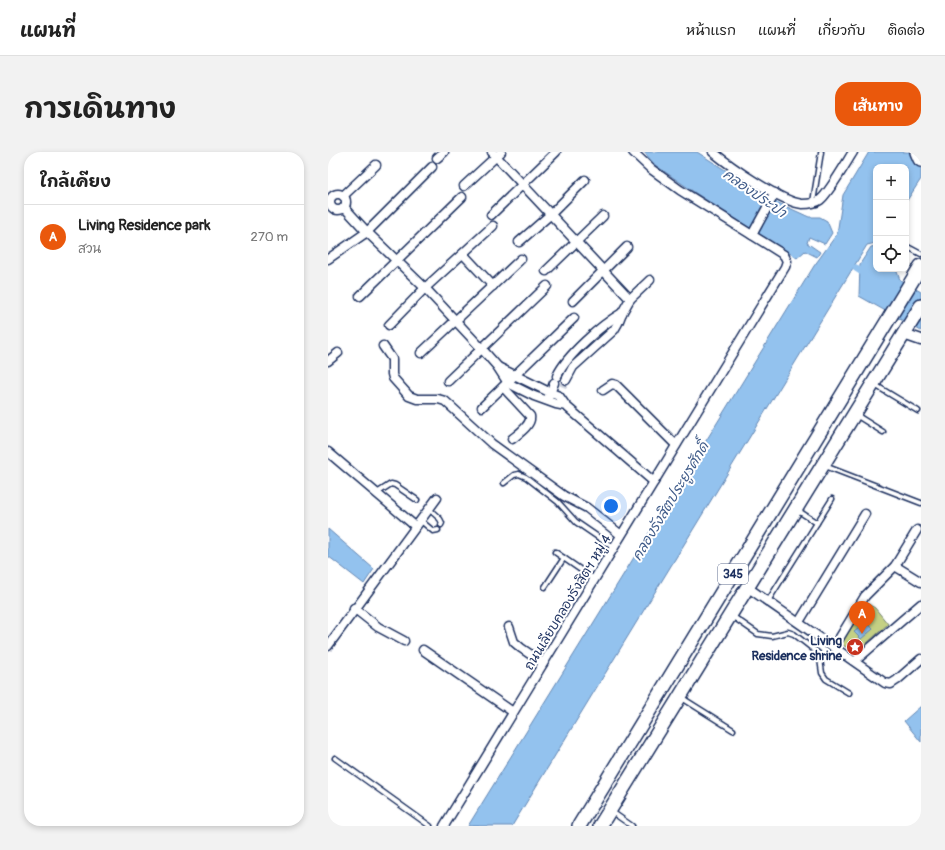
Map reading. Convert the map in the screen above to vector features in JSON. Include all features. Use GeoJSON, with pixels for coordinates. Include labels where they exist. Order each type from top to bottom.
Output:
{"type":"FeatureCollection","features":[{"type":"Feature","properties":{"kind":"highway"},"geometry":{"type":"LineString","coordinates":[[918,152],[921,159]]}},
{"type":"Feature","properties":{"kind":"main road","name":"345"},"geometry":{"type":"LineString","coordinates":[[579,826],[921,266]]}},
{"type":"Feature","properties":{"kind":"main road","name":"345"},"geometry":{"type":"LineString","coordinates":[[600,826],[921,306]]}},
{"type":"Feature","properties":{"kind":"main road"},"geometry":{"type":"LineString","coordinates":[[740,563],[756,573]]}},
{"type":"Feature","properties":{"kind":"street"},"geometry":{"type":"LineString","coordinates":[[437,158],[444,152]]}},
{"type":"Feature","properties":{"kind":"street"},"geometry":{"type":"LineString","coordinates":[[491,214],[556,152]]}},
{"type":"Feature","properties":{"kind":"street"},"geometry":{"type":"LineString","coordinates":[[633,152],[651,169],[680,190],[753,233],[774,195]]}},
{"type":"Feature","properties":{"kind":"street"},"geometry":{"type":"LineString","coordinates":[[713,152],[728,165],[774,195],[803,204],[816,201],[830,188],[853,152]]}},
{"type":"Feature","properties":{"kind":"street"},"geometry":{"type":"LineString","coordinates":[[464,186],[496,154],[630,299]]}},
{"type":"Feature","properties":{"kind":"street"},"geometry":{"type":"LineString","coordinates":[[343,196],[376,165]]}},
{"type":"Feature","properties":{"kind":"street"},"geometry":{"type":"LineString","coordinates":[[328,259],[367,232],[432,167]]}},
{"type":"Feature","properties":{"kind":"street"},"geometry":{"type":"LineString","coordinates":[[519,242],[551,214],[585,180]]}},
{"type":"Feature","properties":{"kind":"street"},"geometry":{"type":"LineString","coordinates":[[343,196],[338,194],[334,196],[329,205],[338,210],[344,207]]}},
{"type":"Feature","properties":{"kind":"street"},"geometry":{"type":"LineString","coordinates":[[343,196],[345,201],[344,207]]}},
{"type":"Feature","properties":{"kind":"street"},"geometry":{"type":"LineString","coordinates":[[360,296],[462,197]]}},
{"type":"Feature","properties":{"kind":"street"},"geometry":{"type":"LineString","coordinates":[[344,207],[367,232],[425,288],[497,366],[505,385],[530,416],[528,424],[512,439]]}},
{"type":"Feature","properties":{"kind":"street"},"geometry":{"type":"LineString","coordinates":[[546,271],[603,216]]}},
{"type":"Feature","properties":{"kind":"street"},"geometry":{"type":"LineString","coordinates":[[389,326],[425,288],[492,226]]}},
{"type":"Feature","properties":{"kind":"street","name":"ถนนเลียบคลองรังสิตฯ หมู่ 4"},"geometry":{"type":"LineString","coordinates":[[444,826],[785,267],[787,261],[784,255],[753,233]]}},
{"type":"Feature","properties":{"kind":"street"},"geometry":{"type":"LineString","coordinates":[[574,301],[627,247]]}},
{"type":"Feature","properties":{"kind":"street"},"geometry":{"type":"LineString","coordinates":[[463,254],[493,286]]}},
{"type":"Feature","properties":{"kind":"street"},"geometry":{"type":"LineString","coordinates":[[421,353],[522,259]]}},
{"type":"Feature","properties":{"kind":"street"},"geometry":{"type":"LineString","coordinates":[[505,385],[534,396],[552,396],[564,384],[573,367],[614,330],[630,299],[650,280]]}},
{"type":"Feature","properties":{"kind":"street"},"geometry":{"type":"LineString","coordinates":[[448,381],[547,286]]}},
{"type":"Feature","properties":{"kind":"street"},"geometry":{"type":"LineString","coordinates":[[566,406],[556,404],[552,396],[555,380],[560,368],[566,360],[599,328],[610,319],[622,313]]}},
{"type":"Feature","properties":{"kind":"street"},"geometry":{"type":"LineString","coordinates":[[482,407],[516,376],[574,318]]}},
{"type":"Feature","properties":{"kind":"street"},"geometry":{"type":"LineString","coordinates":[[905,331],[921,340]]}},
{"type":"Feature","properties":{"kind":"street"},"geometry":{"type":"LineString","coordinates":[[383,346],[392,359],[392,374],[394,378],[409,396],[417,399],[438,399],[445,401],[492,444],[564,496],[587,508],[621,535]]}},
{"type":"Feature","properties":{"kind":"street"},"geometry":{"type":"LineString","coordinates":[[328,361],[338,353]]}},
{"type":"Feature","properties":{"kind":"street"},"geometry":{"type":"LineString","coordinates":[[497,366],[552,396],[566,406],[654,482]]}},
{"type":"Feature","properties":{"kind":"street"},"geometry":{"type":"LineString","coordinates":[[603,390],[612,384],[616,385],[676,445]]}},
{"type":"Feature","properties":{"kind":"street"},"geometry":{"type":"LineString","coordinates":[[328,452],[377,494],[418,523]]}},
{"type":"Feature","properties":{"kind":"street"},"geometry":{"type":"LineString","coordinates":[[328,646],[354,608],[437,498]]}},
{"type":"Feature","properties":{"kind":"street"},"geometry":{"type":"LineString","coordinates":[[798,622],[865,514]]}},
{"type":"Feature","properties":{"kind":"street"},"geometry":{"type":"LineString","coordinates":[[834,647],[865,596],[895,566],[917,530]]}},
{"type":"Feature","properties":{"kind":"street"},"geometry":{"type":"LineString","coordinates":[[895,566],[921,582]]}},
{"type":"Feature","properties":{"kind":"street"},"geometry":{"type":"LineString","coordinates":[[747,587],[886,683],[891,684],[897,680],[921,659]]}},
{"type":"Feature","properties":{"kind":"street"},"geometry":{"type":"LineString","coordinates":[[855,661],[921,604]]}},
{"type":"Feature","properties":{"kind":"street"},"geometry":{"type":"LineString","coordinates":[[354,608],[378,627],[404,641]]}},
{"type":"Feature","properties":{"kind":"street"},"geometry":{"type":"LineString","coordinates":[[509,627],[514,642],[543,663]]}},
{"type":"Feature","properties":{"kind":"street"},"geometry":{"type":"LineString","coordinates":[[423,650],[513,712]]}},
{"type":"Feature","properties":{"kind":"lane"},"geometry":{"type":"LineString","coordinates":[[816,201],[821,152]]}},
{"type":"Feature","properties":{"kind":"lane"},"geometry":{"type":"LineString","coordinates":[[909,248],[921,254]]}},
{"type":"Feature","properties":{"kind":"lane"},"geometry":{"type":"LineString","coordinates":[[873,384],[918,411]]}},
{"type":"Feature","properties":{"kind":"lane"},"geometry":{"type":"LineString","coordinates":[[854,414],[883,432]]}},
{"type":"Feature","properties":{"kind":"lane"},"geometry":{"type":"LineString","coordinates":[[823,465],[921,503]]}},
{"type":"Feature","properties":{"kind":"lane"},"geometry":{"type":"LineString","coordinates":[[504,483],[514,475],[519,474],[526,477],[558,502],[576,522],[614,548]]}},
{"type":"Feature","properties":{"kind":"lane"},"geometry":{"type":"LineString","coordinates":[[377,494],[391,484],[395,485],[417,500]]}},
{"type":"Feature","properties":{"kind":"lane"},"geometry":{"type":"LineString","coordinates":[[768,601],[832,499]]}},
{"type":"Feature","properties":{"kind":"lane"},"geometry":{"type":"LineString","coordinates":[[428,509],[440,519],[442,523],[441,526]]}},
{"type":"Feature","properties":{"kind":"lane"},"geometry":{"type":"LineString","coordinates":[[795,510],[817,523]]}},
{"type":"Feature","properties":{"kind":"lane"},"geometry":{"type":"LineString","coordinates":[[418,523],[433,530],[438,530]]}},
{"type":"Feature","properties":{"kind":"lane"},"geometry":{"type":"LineString","coordinates":[[555,552],[594,579]]}},
{"type":"Feature","properties":{"kind":"lane"},"geometry":{"type":"LineString","coordinates":[[545,587],[564,558]]}},
{"type":"Feature","properties":{"kind":"lane"},"geometry":{"type":"LineString","coordinates":[[730,615],[758,634],[772,636],[788,632],[794,634],[818,653],[822,673],[826,679],[849,693]]}},
{"type":"Feature","properties":{"kind":"lane"},"geometry":{"type":"LineString","coordinates":[[680,697],[733,730]]}},
{"type":"Feature","properties":{"kind":"lane"},"geometry":{"type":"LineString","coordinates":[[335,758],[430,826]]}},
{"type":"Feature","properties":{"kind":"lane"},"geometry":{"type":"LineString","coordinates":[[610,810],[625,824],[632,826]]}},
{"type":"Feature","properties":{"kind":"green space"},"geometry":{"type":"Polygon","coordinates":[[[865,602],[875,608],[888,624],[856,653],[841,644],[865,602]]]}},
{"type":"Feature","properties":{"kind":"water"},"geometry":{"type":"Polygon","coordinates":[[[644,152],[697,152],[772,200],[809,217],[820,217],[827,221],[832,233],[825,244],[809,237],[807,243],[820,252],[817,257],[805,251],[797,258],[697,194],[655,165],[644,152]]]}},
{"type":"Feature","properties":{"kind":"water","name":"คลองรังสิตประยูรศักดิ์"},"geometry":{"type":"Polygon","coordinates":[[[869,152],[921,152],[921,179],[909,197],[909,164],[873,164],[873,244],[867,245],[512,826],[468,826],[814,266],[837,234],[843,195],[869,152]]]}},
{"type":"Feature","properties":{"kind":"water"},"geometry":{"type":"Polygon","coordinates":[[[871,247],[873,247],[873,272],[897,272],[900,280],[921,292],[921,331],[859,296],[860,264],[871,247]]]}},
{"type":"Feature","properties":{"kind":"water"},"geometry":{"type":"Polygon","coordinates":[[[328,529],[374,569],[364,584],[328,556],[328,529]]]}},
{"type":"Feature","properties":{"kind":"water"},"geometry":{"type":"Polygon","coordinates":[[[867,622],[873,629],[861,639],[854,632],[867,622]]]}},
{"type":"Feature","properties":{"kind":"water"},"geometry":{"type":"Polygon","coordinates":[[[921,706],[921,742],[904,721],[921,706]]]}},
{"type":"Feature","properties":{"kind":"waterway","name":"คลองประปา"},"geometry":{"type":"LineString","coordinates":[[856,268],[867,275]]}},
{"type":"Feature","properties":{"kind":"tunnel"},"geometry":{"type":"LineString","coordinates":[[563,387],[566,380]]}},
{"type":"Feature","properties":{"kind":"place","name":"Living Residence park"},"geometry":{"type":"Point","coordinates":[862,634]}},
{"type":"Feature","properties":{"kind":"place","name":"Living Residence shrine"},"geometry":{"type":"Point","coordinates":[855,647]}}]}
